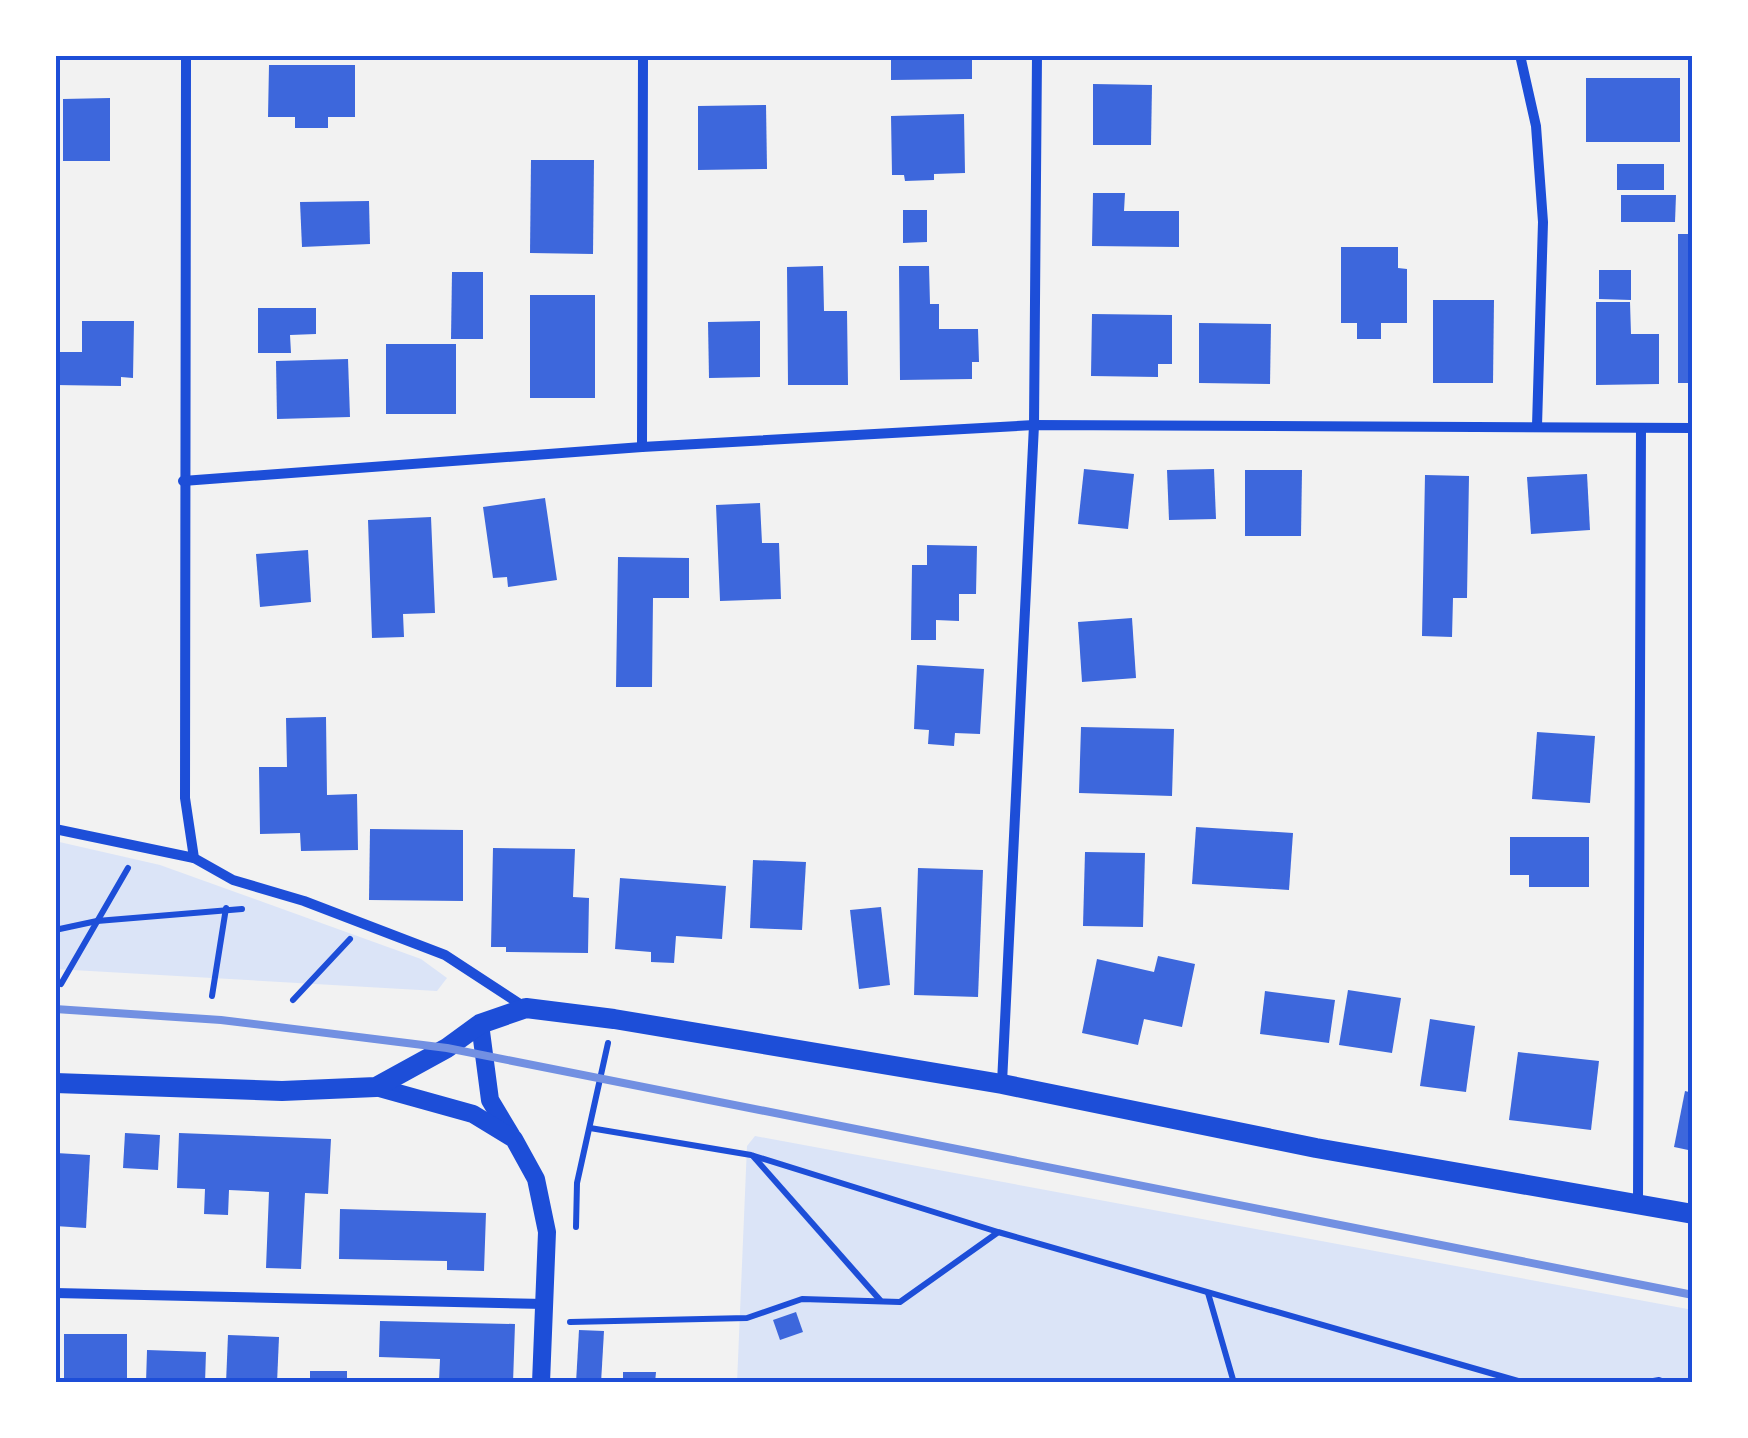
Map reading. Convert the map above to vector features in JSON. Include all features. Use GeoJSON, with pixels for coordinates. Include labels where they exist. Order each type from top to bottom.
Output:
{"type":"FeatureCollection","features":[{"type":"Feature","properties":{"kind":"main road"},"geometry":{"type":"LineString","coordinates":[[55,1083],[282,1091],[376,1087],[480,1024],[526,1008],[614,1018],[1002,1084],[1316,1148],[1693,1214]]}},
{"type":"Feature","properties":{"kind":"street"},"geometry":{"type":"LineString","coordinates":[[186,55],[184,798],[194,858]]}},
{"type":"Feature","properties":{"kind":"street"},"geometry":{"type":"LineString","coordinates":[[642,447],[643,55]]}},
{"type":"Feature","properties":{"kind":"street"},"geometry":{"type":"LineString","coordinates":[[1002,1084],[1034,425],[1037,55]]}},
{"type":"Feature","properties":{"kind":"street"},"geometry":{"type":"LineString","coordinates":[[1520,55],[1536,126],[1543,222],[1537,426]]}},
{"type":"Feature","properties":{"kind":"street"},"geometry":{"type":"LineString","coordinates":[[183,481],[642,447],[1034,425],[1693,428]]}},
{"type":"Feature","properties":{"kind":"street"},"geometry":{"type":"LineString","coordinates":[[1638,1204],[1642,428]]}},
{"type":"Feature","properties":{"kind":"street"},"geometry":{"type":"LineString","coordinates":[[55,828],[194,858],[234,880],[304,901],[445,955],[526,1008]]}},
{"type":"Feature","properties":{"kind":"street"},"geometry":{"type":"LineString","coordinates":[[480,1024],[490,1100],[536,1179],[547,1232],[541,1383]]}},
{"type":"Feature","properties":{"kind":"street"},"geometry":{"type":"LineString","coordinates":[[376,1087],[473,1114],[514,1140]]}},
{"type":"Feature","properties":{"kind":"street"},"geometry":{"type":"LineString","coordinates":[[55,1294],[544,1313]]}},
{"type":"Feature","properties":{"kind":"path"},"geometry":{"type":"LineString","coordinates":[[62,984],[141,847]]}},
{"type":"Feature","properties":{"kind":"path"},"geometry":{"type":"LineString","coordinates":[[212,996],[234,880]]}},
{"type":"Feature","properties":{"kind":"path"},"geometry":{"type":"LineString","coordinates":[[55,930],[97,921],[245,909]]}},
{"type":"Feature","properties":{"kind":"path"},"geometry":{"type":"LineString","coordinates":[[293,1000],[363,925]]}},
{"type":"Feature","properties":{"kind":"path"},"geometry":{"type":"LineString","coordinates":[[576,1235],[577,1182],[600,1076]]}},
{"type":"Feature","properties":{"kind":"path"},"geometry":{"type":"LineString","coordinates":[[590,1128],[751,1155],[998,1232],[1525,1383]]}},
{"type":"Feature","properties":{"kind":"path"},"geometry":{"type":"LineString","coordinates":[[751,1155],[881,1301]]}},
{"type":"Feature","properties":{"kind":"path"},"geometry":{"type":"LineString","coordinates":[[544,1313],[747,1318],[802,1299],[900,1302],[998,1232]]}},
{"type":"Feature","properties":{"kind":"path"},"geometry":{"type":"LineString","coordinates":[[1208,1292],[1234,1383]]}},
{"type":"Feature","properties":{"kind":"path"},"geometry":{"type":"LineString","coordinates":[[1642,1383],[1667,1383]]}},
{"type":"Feature","properties":{"kind":"shaded area"},"geometry":{"type":"Polygon","coordinates":[[[55,841],[160,865],[421,959],[447,978],[437,991],[55,969],[55,841]]]}},
{"type":"Feature","properties":{"kind":"shaded area"},"geometry":{"type":"Polygon","coordinates":[[[755,1136],[1693,1310],[1693,1383],[737,1383],[747,1146],[755,1136]]]}},
{"type":"Feature","properties":{"kind":"building"},"geometry":{"type":"Polygon","coordinates":[[[507,55],[581,55],[581,59],[507,59],[507,55]]]}},
{"type":"Feature","properties":{"kind":"building"},"geometry":{"type":"Polygon","coordinates":[[[891,55],[972,55],[972,79],[891,80],[891,55]]]}},
{"type":"Feature","properties":{"kind":"building"},"geometry":{"type":"Polygon","coordinates":[[[269,65],[355,65],[355,117],[328,117],[328,128],[295,128],[295,117],[268,117],[269,65]]]}},
{"type":"Feature","properties":{"kind":"building"},"geometry":{"type":"Polygon","coordinates":[[[1586,78],[1680,78],[1680,142],[1586,142],[1586,78]]]}},
{"type":"Feature","properties":{"kind":"building"},"geometry":{"type":"Polygon","coordinates":[[[1093,84],[1152,85],[1151,145],[1093,145],[1093,84]]]}},
{"type":"Feature","properties":{"kind":"building"},"geometry":{"type":"Polygon","coordinates":[[[110,98],[110,161],[63,161],[63,99],[110,98]]]}},
{"type":"Feature","properties":{"kind":"building"},"geometry":{"type":"Polygon","coordinates":[[[766,105],[767,169],[698,170],[698,106],[766,105]]]}},
{"type":"Feature","properties":{"kind":"building"},"geometry":{"type":"Polygon","coordinates":[[[964,114],[965,173],[934,174],[934,180],[905,181],[904,175],[892,175],[891,116],[964,114]]]}},
{"type":"Feature","properties":{"kind":"building"},"geometry":{"type":"Polygon","coordinates":[[[531,160],[594,160],[593,254],[530,253],[531,160]]]}},
{"type":"Feature","properties":{"kind":"building"},"geometry":{"type":"Polygon","coordinates":[[[1617,164],[1664,164],[1664,190],[1617,190],[1617,164]]]}},
{"type":"Feature","properties":{"kind":"building"},"geometry":{"type":"Polygon","coordinates":[[[1093,193],[1125,193],[1124,211],[1179,211],[1179,247],[1092,246],[1093,193]]]}},
{"type":"Feature","properties":{"kind":"building"},"geometry":{"type":"Polygon","coordinates":[[[1621,195],[1676,195],[1675,222],[1621,222],[1621,195]]]}},
{"type":"Feature","properties":{"kind":"building"},"geometry":{"type":"Polygon","coordinates":[[[369,201],[370,244],[302,247],[300,202],[369,201]]]}},
{"type":"Feature","properties":{"kind":"building"},"geometry":{"type":"Polygon","coordinates":[[[903,210],[927,210],[927,242],[903,243],[903,210]]]}},
{"type":"Feature","properties":{"kind":"building"},"geometry":{"type":"Polygon","coordinates":[[[1678,234],[1693,234],[1693,383],[1678,383],[1678,234]]]}},
{"type":"Feature","properties":{"kind":"building"},"geometry":{"type":"Polygon","coordinates":[[[1341,247],[1398,247],[1398,268],[1407,269],[1407,323],[1381,323],[1381,339],[1357,339],[1357,323],[1341,323],[1341,247]]]}},
{"type":"Feature","properties":{"kind":"building"},"geometry":{"type":"Polygon","coordinates":[[[823,266],[824,311],[847,311],[848,385],[788,385],[787,267],[823,266]]]}},
{"type":"Feature","properties":{"kind":"building"},"geometry":{"type":"Polygon","coordinates":[[[899,266],[929,266],[930,304],[939,304],[939,329],[978,329],[979,362],[972,362],[972,379],[900,380],[899,266]]]}},
{"type":"Feature","properties":{"kind":"building"},"geometry":{"type":"Polygon","coordinates":[[[1599,270],[1631,270],[1631,300],[1599,299],[1599,270]]]}},
{"type":"Feature","properties":{"kind":"building"},"geometry":{"type":"Polygon","coordinates":[[[452,272],[483,272],[483,339],[451,339],[452,272]]]}},
{"type":"Feature","properties":{"kind":"building"},"geometry":{"type":"Polygon","coordinates":[[[530,295],[595,295],[595,398],[530,398],[530,295]]]}},
{"type":"Feature","properties":{"kind":"building"},"geometry":{"type":"Polygon","coordinates":[[[1433,300],[1494,300],[1493,383],[1433,383],[1433,300]]]}},
{"type":"Feature","properties":{"kind":"building"},"geometry":{"type":"Polygon","coordinates":[[[1596,302],[1630,302],[1631,334],[1659,334],[1659,384],[1596,385],[1596,302]]]}},
{"type":"Feature","properties":{"kind":"building"},"geometry":{"type":"Polygon","coordinates":[[[258,308],[316,308],[316,334],[290,335],[291,353],[258,353],[258,308]]]}},
{"type":"Feature","properties":{"kind":"building"},"geometry":{"type":"Polygon","coordinates":[[[1092,314],[1172,315],[1172,364],[1158,364],[1158,377],[1091,376],[1092,314]]]}},
{"type":"Feature","properties":{"kind":"building"},"geometry":{"type":"Polygon","coordinates":[[[82,321],[134,321],[133,378],[121,377],[121,386],[55,385],[55,352],[82,352],[82,321]]]}},
{"type":"Feature","properties":{"kind":"building"},"geometry":{"type":"Polygon","coordinates":[[[760,321],[760,377],[709,378],[708,322],[760,321]]]}},
{"type":"Feature","properties":{"kind":"building"},"geometry":{"type":"Polygon","coordinates":[[[1199,323],[1271,324],[1270,384],[1199,383],[1199,323]]]}},
{"type":"Feature","properties":{"kind":"building"},"geometry":{"type":"Polygon","coordinates":[[[386,344],[456,344],[456,414],[386,414],[386,344]]]}},
{"type":"Feature","properties":{"kind":"building"},"geometry":{"type":"Polygon","coordinates":[[[348,359],[350,417],[277,419],[276,361],[348,359]]]}},
{"type":"Feature","properties":{"kind":"building"},"geometry":{"type":"Polygon","coordinates":[[[1084,469],[1134,474],[1128,529],[1078,524],[1084,469]]]}},
{"type":"Feature","properties":{"kind":"building"},"geometry":{"type":"Polygon","coordinates":[[[1214,469],[1216,519],[1169,520],[1167,470],[1214,469]]]}},
{"type":"Feature","properties":{"kind":"building"},"geometry":{"type":"Polygon","coordinates":[[[1245,470],[1302,470],[1301,536],[1245,536],[1245,470]]]}},
{"type":"Feature","properties":{"kind":"building"},"geometry":{"type":"Polygon","coordinates":[[[1587,474],[1590,530],[1531,534],[1527,477],[1587,474]]]}},
{"type":"Feature","properties":{"kind":"building"},"geometry":{"type":"Polygon","coordinates":[[[1425,475],[1469,476],[1467,598],[1453,598],[1452,637],[1422,636],[1425,475]]]}},
{"type":"Feature","properties":{"kind":"building"},"geometry":{"type":"Polygon","coordinates":[[[545,498],[557,580],[508,587],[507,577],[493,578],[483,507],[545,498]]]}},
{"type":"Feature","properties":{"kind":"building"},"geometry":{"type":"Polygon","coordinates":[[[760,503],[762,543],[779,543],[781,599],[720,601],[716,505],[760,503]]]}},
{"type":"Feature","properties":{"kind":"building"},"geometry":{"type":"Polygon","coordinates":[[[431,517],[435,613],[403,614],[404,637],[372,638],[368,520],[431,517]]]}},
{"type":"Feature","properties":{"kind":"building"},"geometry":{"type":"Polygon","coordinates":[[[927,545],[977,546],[976,594],[959,594],[959,621],[936,620],[936,640],[911,640],[912,565],[927,565],[927,545]]]}},
{"type":"Feature","properties":{"kind":"building"},"geometry":{"type":"Polygon","coordinates":[[[308,550],[311,602],[260,607],[256,554],[308,550]]]}},
{"type":"Feature","properties":{"kind":"building"},"geometry":{"type":"Polygon","coordinates":[[[618,557],[689,558],[689,598],[653,598],[652,687],[616,687],[618,557]]]}},
{"type":"Feature","properties":{"kind":"building"},"geometry":{"type":"Polygon","coordinates":[[[1132,618],[1136,678],[1082,682],[1078,622],[1132,618]]]}},
{"type":"Feature","properties":{"kind":"building"},"geometry":{"type":"Polygon","coordinates":[[[917,665],[984,669],[980,734],[955,733],[954,746],[928,744],[929,730],[914,729],[917,665]]]}},
{"type":"Feature","properties":{"kind":"building"},"geometry":{"type":"Polygon","coordinates":[[[326,717],[327,795],[357,794],[358,850],[301,851],[300,833],[260,834],[259,767],[287,767],[286,718],[326,717]]]}},
{"type":"Feature","properties":{"kind":"building"},"geometry":{"type":"Polygon","coordinates":[[[1081,727],[1174,729],[1172,796],[1079,793],[1081,727]]]}},
{"type":"Feature","properties":{"kind":"building"},"geometry":{"type":"Polygon","coordinates":[[[1537,732],[1595,736],[1590,803],[1532,799],[1537,732]]]}},
{"type":"Feature","properties":{"kind":"building"},"geometry":{"type":"Polygon","coordinates":[[[1196,827],[1293,833],[1289,890],[1192,884],[1196,827]]]}},
{"type":"Feature","properties":{"kind":"building"},"geometry":{"type":"Polygon","coordinates":[[[370,829],[463,830],[463,901],[369,900],[370,829]]]}},
{"type":"Feature","properties":{"kind":"building"},"geometry":{"type":"Polygon","coordinates":[[[1510,837],[1589,837],[1589,887],[1529,887],[1529,875],[1510,875],[1510,837]]]}},
{"type":"Feature","properties":{"kind":"building"},"geometry":{"type":"Polygon","coordinates":[[[493,848],[575,849],[573,897],[589,898],[588,953],[506,952],[506,947],[491,947],[493,848]]]}},
{"type":"Feature","properties":{"kind":"building"},"geometry":{"type":"Polygon","coordinates":[[[1085,852],[1145,853],[1143,927],[1083,926],[1085,852]]]}},
{"type":"Feature","properties":{"kind":"building"},"geometry":{"type":"Polygon","coordinates":[[[753,860],[806,862],[802,930],[750,928],[753,860]]]}},
{"type":"Feature","properties":{"kind":"building"},"geometry":{"type":"Polygon","coordinates":[[[918,868],[983,870],[978,997],[914,995],[918,868]]]}},
{"type":"Feature","properties":{"kind":"building"},"geometry":{"type":"Polygon","coordinates":[[[620,878],[726,886],[722,939],[676,936],[674,963],[651,962],[651,952],[615,949],[620,878]]]}},
{"type":"Feature","properties":{"kind":"building"},"geometry":{"type":"Polygon","coordinates":[[[881,907],[890,985],[859,989],[850,910],[881,907]]]}},
{"type":"Feature","properties":{"kind":"building"},"geometry":{"type":"Polygon","coordinates":[[[1158,956],[1195,964],[1182,1027],[1144,1019],[1138,1045],[1082,1033],[1097,959],[1154,972],[1158,956]]]}},
{"type":"Feature","properties":{"kind":"building"},"geometry":{"type":"Polygon","coordinates":[[[1348,990],[1401,998],[1392,1053],[1339,1045],[1348,990]]]}},
{"type":"Feature","properties":{"kind":"building"},"geometry":{"type":"Polygon","coordinates":[[[1265,991],[1335,1000],[1329,1043],[1260,1034],[1265,991]]]}},
{"type":"Feature","properties":{"kind":"building"},"geometry":{"type":"Polygon","coordinates":[[[1430,1019],[1475,1026],[1466,1092],[1420,1086],[1430,1019]]]}},
{"type":"Feature","properties":{"kind":"building"},"geometry":{"type":"Polygon","coordinates":[[[1518,1052],[1599,1061],[1591,1130],[1509,1120],[1518,1052]]]}},
{"type":"Feature","properties":{"kind":"building"},"geometry":{"type":"Polygon","coordinates":[[[1685,1091],[1693,1093],[1693,1151],[1674,1147],[1685,1091]]]}},
{"type":"Feature","properties":{"kind":"building"},"geometry":{"type":"Polygon","coordinates":[[[125,1133],[160,1135],[158,1170],[123,1168],[125,1133]]]}},
{"type":"Feature","properties":{"kind":"building"},"geometry":{"type":"Polygon","coordinates":[[[179,1133],[331,1139],[328,1194],[305,1193],[301,1269],[266,1268],[269,1192],[229,1190],[228,1215],[204,1214],[205,1189],[177,1188],[179,1133]]]}},
{"type":"Feature","properties":{"kind":"building"},"geometry":{"type":"Polygon","coordinates":[[[56,1153],[90,1155],[86,1228],[55,1226],[56,1153]]]}},
{"type":"Feature","properties":{"kind":"building"},"geometry":{"type":"Polygon","coordinates":[[[340,1209],[486,1213],[484,1271],[447,1270],[447,1261],[339,1259],[340,1209]]]}},
{"type":"Feature","properties":{"kind":"building"},"geometry":{"type":"Polygon","coordinates":[[[796,1312],[803,1332],[780,1340],[773,1320],[796,1312]]]}},
{"type":"Feature","properties":{"kind":"building"},"geometry":{"type":"Polygon","coordinates":[[[380,1321],[515,1324],[513,1383],[439,1381],[440,1359],[379,1357],[380,1321]]]}},
{"type":"Feature","properties":{"kind":"building"},"geometry":{"type":"Polygon","coordinates":[[[579,1330],[604,1331],[601,1383],[576,1383],[579,1330]]]}},
{"type":"Feature","properties":{"kind":"building"},"geometry":{"type":"Polygon","coordinates":[[[64,1334],[127,1334],[127,1383],[64,1383],[64,1334]]]}},
{"type":"Feature","properties":{"kind":"building"},"geometry":{"type":"Polygon","coordinates":[[[228,1335],[279,1337],[277,1383],[226,1383],[228,1335]]]}},
{"type":"Feature","properties":{"kind":"building"},"geometry":{"type":"Polygon","coordinates":[[[147,1350],[206,1352],[205,1383],[146,1383],[147,1350]]]}},
{"type":"Feature","properties":{"kind":"building"},"geometry":{"type":"Polygon","coordinates":[[[310,1371],[347,1371],[347,1383],[310,1383],[310,1371]]]}},
{"type":"Feature","properties":{"kind":"building"},"geometry":{"type":"Polygon","coordinates":[[[623,1372],[656,1372],[655,1383],[623,1383],[623,1372]]]}},
{"type":"Feature","properties":{"kind":"railway"},"geometry":{"type":"LineString","coordinates":[[55,1009],[221,1020],[447,1048],[1693,1295]]}}]}
